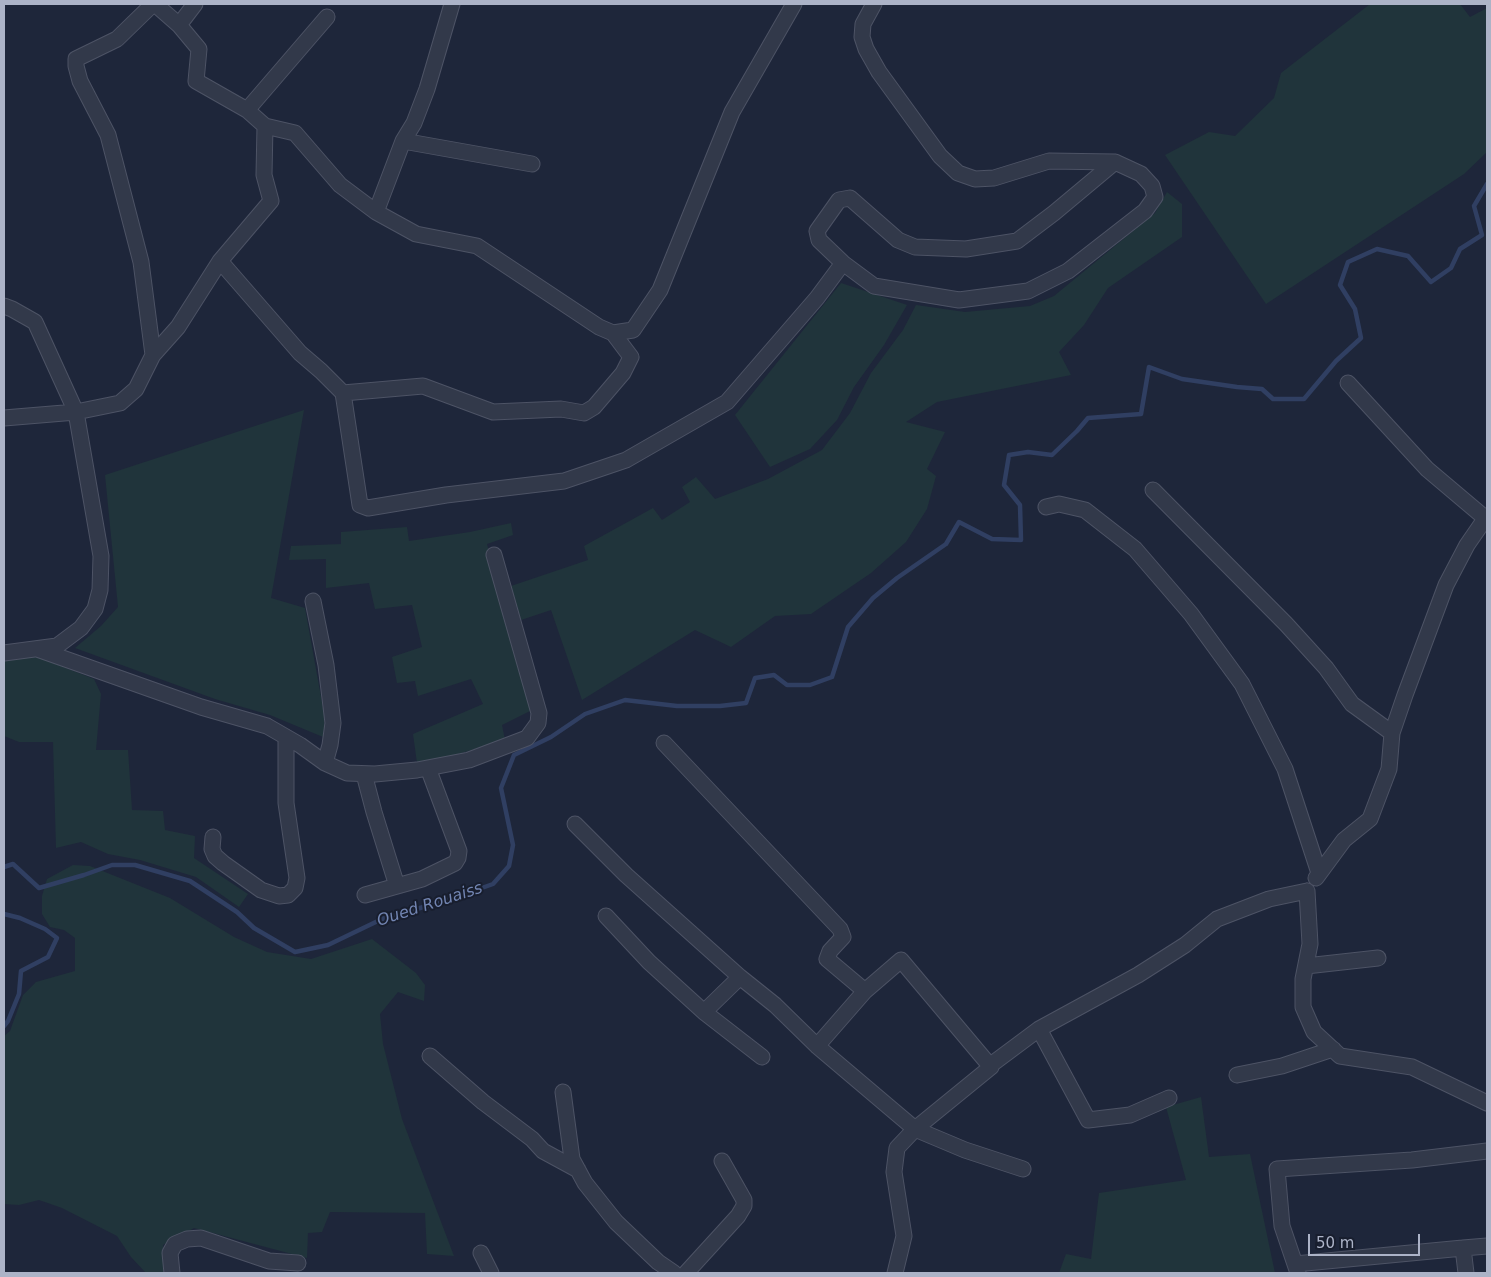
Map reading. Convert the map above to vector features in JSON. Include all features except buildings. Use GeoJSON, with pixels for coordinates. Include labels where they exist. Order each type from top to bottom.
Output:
{"type":"FeatureCollection","features":[{"type":"Feature","properties":{"kind":"street"},"geometry":{"type":"LineString","coordinates":[[153,356],[141,262],[108,136],[80,81],[76,59],[117,39],[154,4],[179,24],[199,49],[196,81],[247,110],[265,126],[295,133],[340,185],[376,212],[416,234],[477,246],[599,327],[613,333],[631,357],[623,373],[594,407],[584,414],[561,409],[493,412],[423,386],[343,393]]}},
{"type":"Feature","properties":{"kind":"street"},"geometry":{"type":"LineString","coordinates":[[179,24],[195,4]]}},
{"type":"Feature","properties":{"kind":"street"},"geometry":{"type":"LineString","coordinates":[[376,212],[403,142],[414,123],[427,89],[452,4]]}},
{"type":"Feature","properties":{"kind":"street"},"geometry":{"type":"LineString","coordinates":[[613,333],[633,330],[660,290],[732,112],[794,4]]}},
{"type":"Feature","properties":{"kind":"street"},"geometry":{"type":"LineString","coordinates":[[874,4],[863,24],[862,37],[866,49],[878,72],[940,156],[958,173],[975,179],[994,178],[1049,161],[1115,162],[1141,174],[1152,186],[1155,197],[1145,211],[1068,271],[1028,291],[959,300],[874,286],[843,263],[819,240],[818,232],[839,200],[850,198],[898,240],[915,247],[966,249],[1017,241],[1115,162]]}},
{"type":"Feature","properties":{"kind":"street"},"geometry":{"type":"LineString","coordinates":[[247,110],[327,17]]}},
{"type":"Feature","properties":{"kind":"street"},"geometry":{"type":"LineString","coordinates":[[4,418],[76,412],[120,403],[136,389],[153,356],[178,327],[220,261],[271,200],[264,175],[265,126]]}},
{"type":"Feature","properties":{"kind":"street"},"geometry":{"type":"LineString","coordinates":[[403,142],[532,164]]}},
{"type":"Feature","properties":{"kind":"street"},"geometry":{"type":"LineString","coordinates":[[220,261],[300,353],[343,393],[360,505],[368,508],[446,495],[564,481],[626,460],[727,402],[817,298],[843,263]]}},
{"type":"Feature","properties":{"kind":"street"},"geometry":{"type":"LineString","coordinates":[[4,306],[12,308],[36,322],[76,412],[101,556],[100,590],[95,609],[81,628],[57,646],[4,653]]}},
{"type":"Feature","properties":{"kind":"street"},"geometry":{"type":"LineString","coordinates":[[1348,383],[1426,469],[1486,517],[1467,545],[1446,585],[1392,734],[1389,769],[1370,819],[1344,840],[1307,891],[1310,944],[1303,979],[1303,1006],[1314,1032],[1340,1056],[1412,1067],[1487,1102]]}},
{"type":"Feature","properties":{"kind":"street"},"geometry":{"type":"LineString","coordinates":[[1153,490],[1286,624],[1326,668],[1352,704],[1392,734]]}},
{"type":"Feature","properties":{"kind":"street"},"geometry":{"type":"LineString","coordinates":[[1046,507],[1059,504],[1085,510],[1135,549],[1191,614],[1242,684],[1285,769],[1320,873]]}},
{"type":"Feature","properties":{"kind":"street"},"geometry":{"type":"LineString","coordinates":[[37,649],[201,707],[267,726],[325,763],[347,773],[375,774],[428,768],[469,760],[527,738],[538,723],[539,713],[494,554]]}},
{"type":"Feature","properties":{"kind":"street"},"geometry":{"type":"LineString","coordinates":[[313,601],[330,692],[333,723],[325,763]]}},
{"type":"Feature","properties":{"kind":"street"},"geometry":{"type":"LineString","coordinates":[[213,837],[212,848],[215,856],[261,890],[279,896],[288,895],[295,888],[296,878],[286,803],[286,737]]}},
{"type":"Feature","properties":{"kind":"street"},"geometry":{"type":"LineString","coordinates":[[664,744],[840,929],[843,937],[830,951],[827,959],[865,991]]}},
{"type":"Feature","properties":{"kind":"street"},"geometry":{"type":"LineString","coordinates":[[365,895],[422,880],[455,863],[458,858],[459,851],[428,768]]}},
{"type":"Feature","properties":{"kind":"street"},"geometry":{"type":"LineString","coordinates":[[364,774],[397,886]]}},
{"type":"Feature","properties":{"kind":"street"},"geometry":{"type":"LineString","coordinates":[[575,824],[626,875],[740,977],[775,1005],[818,1046],[916,1129],[965,1150],[1023,1169]]}},
{"type":"Feature","properties":{"kind":"street"},"geometry":{"type":"LineString","coordinates":[[895,1273],[904,1236],[894,1172],[897,1148],[916,1129],[991,1067],[992,1064],[1038,1029],[1138,975],[1185,945],[1217,919],[1269,899],[1307,891]]}},
{"type":"Feature","properties":{"kind":"street"},"geometry":{"type":"LineString","coordinates":[[606,916],[649,962],[704,1012],[762,1057]]}},
{"type":"Feature","properties":{"kind":"street"},"geometry":{"type":"LineString","coordinates":[[1306,966],[1378,958]]}},
{"type":"Feature","properties":{"kind":"street"},"geometry":{"type":"LineString","coordinates":[[818,1046],[865,991],[901,960],[991,1067]]}},
{"type":"Feature","properties":{"kind":"street"},"geometry":{"type":"LineString","coordinates":[[704,1012],[740,977]]}},
{"type":"Feature","properties":{"kind":"street"},"geometry":{"type":"LineString","coordinates":[[1038,1029],[1088,1120],[1130,1115],[1169,1098]]}},
{"type":"Feature","properties":{"kind":"street"},"geometry":{"type":"LineString","coordinates":[[1237,1075],[1282,1066],[1333,1050]]}},
{"type":"Feature","properties":{"kind":"street"},"geometry":{"type":"LineString","coordinates":[[430,1056],[483,1102],[532,1139],[543,1151],[578,1170]]}},
{"type":"Feature","properties":{"kind":"street"},"geometry":{"type":"LineString","coordinates":[[563,1092],[572,1159],[585,1183],[616,1222],[658,1262],[674,1273]]}},
{"type":"Feature","properties":{"kind":"street"},"geometry":{"type":"LineString","coordinates":[[1487,1152],[1412,1160],[1277,1169],[1282,1226],[1297,1269],[1487,1246]]}},
{"type":"Feature","properties":{"kind":"street"},"geometry":{"type":"LineString","coordinates":[[686,1273],[738,1216],[744,1206],[744,1200],[722,1161]]}},
{"type":"Feature","properties":{"kind":"street"},"geometry":{"type":"LineString","coordinates":[[172,1273],[170,1253],[175,1244],[186,1239],[201,1238],[269,1261],[298,1263]]}},
{"type":"Feature","properties":{"kind":"street"},"geometry":{"type":"LineString","coordinates":[[1463,1248],[1466,1273]]}},
{"type":"Feature","properties":{"kind":"street"},"geometry":{"type":"LineString","coordinates":[[481,1253],[491,1273]]}},
{"type":"Feature","properties":{"kind":"shaded area"},"geometry":{"type":"Polygon","coordinates":[[[1370,4],[1460,4],[1470,17],[1487,8],[1487,152],[1464,174],[1266,304],[1165,155],[1209,132],[1235,136],[1274,98],[1281,73],[1370,4]]]}},
{"type":"Feature","properties":{"kind":"shaded area"},"geometry":{"type":"Polygon","coordinates":[[[1167,192],[1182,204],[1182,237],[1108,288],[1084,325],[1059,352],[1071,375],[937,402],[906,422],[945,432],[927,469],[936,476],[927,509],[906,542],[871,573],[811,614],[775,616],[731,647],[695,630],[582,700],[551,610],[521,620],[511,586],[588,560],[584,546],[653,508],[662,520],[690,502],[682,487],[696,477],[715,499],[768,479],[822,450],[850,413],[871,373],[903,330],[916,305],[965,312],[1030,306],[1054,296],[1155,213],[1167,192]]]}},
{"type":"Feature","properties":{"kind":"shaded area"},"geometry":{"type":"Polygon","coordinates":[[[841,283],[907,305],[884,345],[854,387],[837,420],[810,449],[770,467],[735,415],[841,283]]]}},
{"type":"Feature","properties":{"kind":"shaded area"},"geometry":{"type":"Polygon","coordinates":[[[304,410],[271,598],[305,608],[325,719],[323,737],[270,715],[215,699],[75,648],[101,626],[118,607],[105,475],[304,410]]]}},
{"type":"Feature","properties":{"kind":"shaded area"},"geometry":{"type":"Polygon","coordinates":[[[511,523],[513,535],[487,544],[518,669],[532,710],[502,725],[505,740],[445,758],[417,763],[413,734],[483,704],[471,679],[418,696],[415,681],[397,683],[392,657],[422,647],[412,605],[375,609],[369,583],[326,588],[326,559],[289,560],[291,546],[341,544],[341,532],[407,527],[409,541],[470,532],[511,523]]]}},
{"type":"Feature","properties":{"kind":"shaded area"},"geometry":{"type":"Polygon","coordinates":[[[38,657],[94,679],[101,694],[96,750],[128,750],[132,810],[163,811],[165,830],[195,836],[194,858],[248,894],[239,907],[196,877],[140,860],[108,854],[81,842],[56,848],[53,742],[19,742],[4,736],[4,658],[38,657]]]}},
{"type":"Feature","properties":{"kind":"shaded area"},"geometry":{"type":"Polygon","coordinates":[[[73,865],[90,866],[170,898],[234,937],[267,952],[311,959],[372,939],[416,973],[425,985],[424,1001],[398,992],[380,1014],[383,1044],[402,1119],[454,1256],[427,1254],[425,1213],[330,1212],[322,1232],[308,1233],[307,1258],[194,1228],[163,1245],[168,1273],[146,1273],[131,1257],[117,1236],[62,1208],[39,1200],[19,1205],[4,1204],[4,1036],[10,1031],[23,995],[36,982],[75,971],[75,938],[64,930],[50,927],[42,914],[42,896],[47,879],[73,865]]]}},
{"type":"Feature","properties":{"kind":"shaded area"},"geometry":{"type":"Polygon","coordinates":[[[1201,1097],[1209,1157],[1250,1154],[1275,1273],[1059,1273],[1066,1254],[1091,1259],[1099,1193],[1186,1180],[1166,1107],[1201,1097]]]}},
{"type":"Feature","properties":{"kind":"waterway","name":"Oued Rouaiss"},"geometry":{"type":"LineString","coordinates":[[4,867],[13,864],[39,888],[112,865],[135,865],[190,881],[237,912],[254,928],[295,952],[328,945],[382,919],[451,899],[493,884],[509,866],[513,845],[501,788],[514,755],[551,737],[585,714],[625,700],[677,706],[720,706],[746,703],[755,678],[774,675],[787,685],[810,685],[832,677],[848,627],[873,598],[897,578],[946,544],[959,522],[992,539],[1021,540],[1020,505],[1004,485],[1009,455],[1028,452],[1052,455],[1088,418],[1141,414],[1149,367],[1182,379],[1262,389],[1273,399],[1304,399],[1336,361],[1361,338],[1355,309],[1340,285],[1348,262],[1377,249],[1408,256],[1431,282],[1451,268],[1460,249],[1482,235],[1474,206],[1487,184]]}},
{"type":"Feature","properties":{"kind":"waterway","name":"Oued Rouaiss"},"geometry":{"type":"LineString","coordinates":[[4,914],[20,918],[45,929],[57,938],[48,957],[21,971],[19,994],[4,1026]]}}]}
